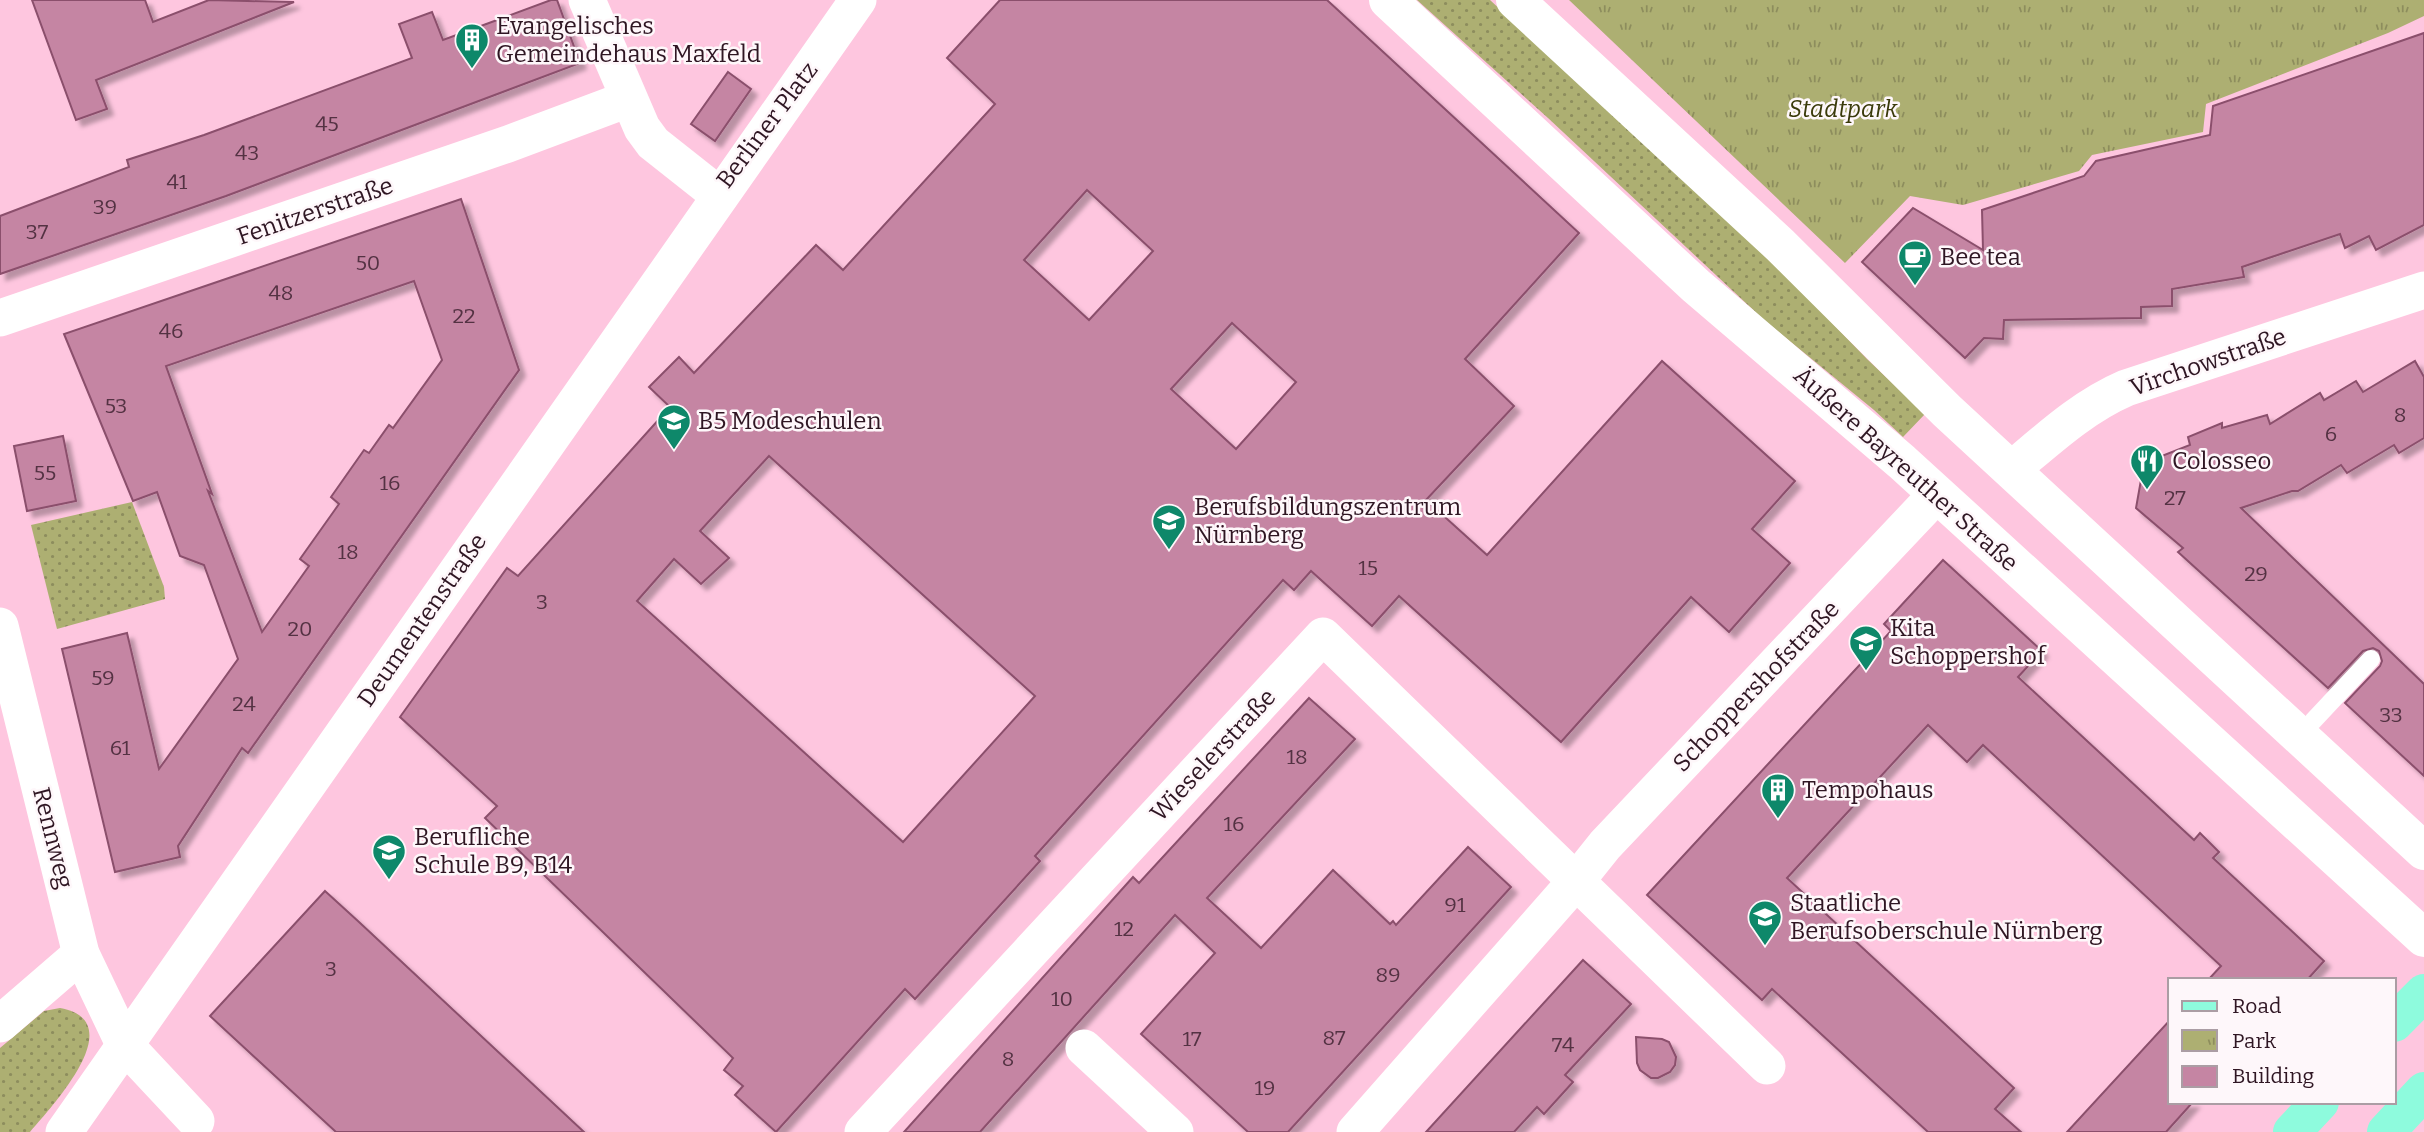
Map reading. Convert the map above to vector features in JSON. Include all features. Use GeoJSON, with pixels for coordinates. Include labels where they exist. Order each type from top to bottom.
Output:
{"type":"FeatureCollection","features":[{"type":"Feature","properties":{"kind":"main road","name":"Äußere Bayreuther Straße"},"geometry":{"type":"LineString","coordinates":[[1388,0],[1696,286],[1937,494],[2424,938]]}},
{"type":"Feature","properties":{"kind":"main road"},"geometry":{"type":"LineString","coordinates":[[1515,0],[1780,245],[1886,352],[2011,470],[2424,851]]}},
{"type":"Feature","properties":{"kind":"main road"},"geometry":{"type":"LineString","coordinates":[[2396,1021],[2424,993]]}},
{"type":"Feature","properties":{"kind":"main road"},"geometry":{"type":"LineString","coordinates":[[2386,1132],[2424,1091]]}},
{"type":"Feature","properties":{"kind":"main road"},"geometry":{"type":"LineString","coordinates":[[2292,1132],[2318,1104]]}},
{"type":"Feature","properties":{"kind":"street","name":"Berliner Platz"},"geometry":{"type":"LineString","coordinates":[[593,15],[642,128],[653,143],[720,195],[858,0]]}},
{"type":"Feature","properties":{"kind":"street","name":"Fenitzerstraße"},"geometry":{"type":"LineString","coordinates":[[0,318],[508,144],[628,99]]}},
{"type":"Feature","properties":{"kind":"street","name":"Deumentenstraße"},"geometry":{"type":"LineString","coordinates":[[64,1132],[720,195]]}},
{"type":"Feature","properties":{"kind":"street","name":"Virchowstraße"},"geometry":{"type":"LineString","coordinates":[[2011,470],[2080,414],[2104,398],[2126,388],[2424,290]]}},
{"type":"Feature","properties":{"kind":"street","name":"Schoppershofstraße"},"geometry":{"type":"LineString","coordinates":[[1355,1132],[1605,845],[1937,494]]}},
{"type":"Feature","properties":{"kind":"street","name":"Rennweg"},"geometry":{"type":"LineString","coordinates":[[0,626],[81,954],[124,1044],[196,1121]]}},
{"type":"Feature","properties":{"kind":"street","name":"Wieselerstraße"},"geometry":{"type":"LineString","coordinates":[[863,1132],[1323,636],[1577,880]]}},
{"type":"Feature","properties":{"kind":"street"},"geometry":{"type":"LineString","coordinates":[[1577,880],[1767,1066]]}},
{"type":"Feature","properties":{"kind":"street"},"geometry":{"type":"LineString","coordinates":[[0,1024],[81,954]]}},
{"type":"Feature","properties":{"kind":"street"},"geometry":{"type":"LineString","coordinates":[[1084,1048],[1175,1132]]}},
{"type":"Feature","properties":{"kind":"lane"},"geometry":{"type":"LineString","coordinates":[[2313,721],[2371,659]]}},
{"type":"Feature","properties":{"kind":"green space"},"geometry":{"type":"Polygon","coordinates":[[[1417,0],[1490,0],[1778,267],[1867,359],[1925,414],[1903,437],[1764,320],[1417,0]]]}},
{"type":"Feature","properties":{"kind":"green space","name":"Stadtpark"},"geometry":{"type":"Polygon","coordinates":[[[1569,0],[2424,0],[2424,16],[2388,33],[2206,104],[2203,132],[2092,155],[2079,171],[1963,205],[1910,196],[1845,263],[1569,0]]]}},
{"type":"Feature","properties":{"kind":"green space"},"geometry":{"type":"Polygon","coordinates":[[[132,502],[164,587],[165,599],[57,629],[31,525],[132,502]]]}},
{"type":"Feature","properties":{"kind":"green space"},"geometry":{"type":"Polygon","coordinates":[[[60,1008],[80,1016],[89,1029],[88,1046],[80,1065],[68,1085],[30,1132],[0,1132],[0,1048],[44,1011],[60,1008]]]}},
{"type":"Feature","properties":{"kind":"building"},"geometry":{"type":"Polygon","coordinates":[[[32,0],[145,0],[153,22],[209,0],[294,2],[96,80],[107,109],[76,120],[32,0]]]}},
{"type":"Feature","properties":{"kind":"building"},"geometry":{"type":"Polygon","coordinates":[[[557,0],[580,63],[226,196],[0,274],[0,216],[129,167],[127,160],[204,135],[412,58],[399,24],[432,12],[443,40],[557,0]]]}},
{"type":"Feature","properties":{"kind":"building","name":"Berufsbildungszentrum Nürnberg"},"geometry":{"type":"Polygon","coordinates":[[[1000,0],[1327,0],[1579,233],[1465,359],[1514,406],[1426,500],[1487,555],[1662,361],[1795,481],[1752,529],[1790,563],[1729,632],[1691,597],[1561,742],[1399,596],[1372,626],[1311,571],[1294,590],[1283,580],[1035,856],[1040,861],[915,999],[905,989],[776,1132],[735,1095],[743,1086],[724,1070],[733,1058],[485,818],[497,806],[400,717],[507,568],[518,576],[670,407],[649,387],[679,357],[694,373],[816,245],[843,270],[995,104],[947,58],[1000,0]],[[1087,190],[1024,260],[1089,320],[1153,251],[1087,190]],[[1232,323],[1171,389],[1236,449],[1296,382],[1232,323]],[[769,456],[700,531],[729,558],[701,584],[674,559],[637,601],[903,842],[1035,696],[769,456]]]}},
{"type":"Feature","properties":{"kind":"building"},"geometry":{"type":"Polygon","coordinates":[[[2424,33],[2424,225],[2376,250],[2369,236],[2345,248],[2340,234],[2242,267],[2244,277],[2172,289],[2172,306],[2141,307],[2141,318],[2004,320],[2003,339],[1984,338],[1965,358],[1862,262],[1913,208],[1983,250],[1982,210],[2084,176],[2096,161],[2210,135],[2213,106],[2424,33]]]}},
{"type":"Feature","properties":{"kind":"building"},"geometry":{"type":"Polygon","coordinates":[[[728,72],[751,89],[715,141],[691,124],[728,72]]]}},
{"type":"Feature","properties":{"kind":"building"},"geometry":{"type":"Polygon","coordinates":[[[461,199],[519,370],[248,753],[242,748],[178,846],[180,857],[115,872],[62,649],[127,633],[159,769],[238,659],[204,565],[180,556],[157,492],[133,501],[64,334],[461,199]],[[414,281],[166,366],[212,494],[208,491],[262,632],[309,566],[300,559],[339,504],[331,497],[364,450],[369,453],[389,425],[393,428],[442,360],[414,281]]]}},
{"type":"Feature","properties":{"kind":"building"},"geometry":{"type":"Polygon","coordinates":[[[2415,361],[2424,377],[2424,438],[2399,453],[2394,445],[2347,473],[2341,465],[2298,491],[2241,508],[2424,684],[2424,776],[2345,703],[2380,666],[2382,661],[2379,651],[2373,648],[2363,651],[2328,688],[2178,552],[2183,548],[2136,508],[2144,463],[2190,445],[2188,437],[2222,423],[2222,428],[2267,415],[2270,424],[2320,393],[2324,400],[2356,381],[2363,392],[2415,361]]]}},
{"type":"Feature","properties":{"kind":"building"},"geometry":{"type":"Polygon","coordinates":[[[63,436],[76,501],[27,511],[14,446],[63,436]]]}},
{"type":"Feature","properties":{"kind":"building","name":"Tempohaus"},"geometry":{"type":"Polygon","coordinates":[[[1943,560],[2042,651],[2018,677],[2194,840],[2200,833],[2219,852],[2213,858],[2324,961],[2309,978],[2210,978],[2221,966],[1983,745],[1967,762],[1928,725],[1787,878],[2014,1088],[1995,1109],[2021,1132],[1928,1132],[1772,989],[1762,1000],[1647,895],[1891,631],[1884,624],[1943,560]]]}},
{"type":"Feature","properties":{"kind":"building"},"geometry":{"type":"Polygon","coordinates":[[[1309,698],[1355,739],[1207,898],[1261,948],[1333,870],[1390,924],[1393,921],[1396,925],[1468,847],[1511,887],[1288,1132],[1248,1132],[1141,1034],[1215,953],[1175,915],[980,1132],[904,1132],[1133,877],[1139,883],[1309,698]]]}},
{"type":"Feature","properties":{"kind":"building"},"geometry":{"type":"Polygon","coordinates":[[[325,891],[584,1132],[336,1132],[210,1016],[325,891]]]}},
{"type":"Feature","properties":{"kind":"building"},"geometry":{"type":"Polygon","coordinates":[[[1583,960],[1631,1004],[1565,1075],[1573,1082],[1544,1114],[1537,1107],[1514,1132],[1426,1132],[1583,960]]]}},
{"type":"Feature","properties":{"kind":"building"},"geometry":{"type":"Polygon","coordinates":[[[2168,1022],[2168,1104],[2191,1104],[2166,1132],[2067,1132],[2168,1022]]]}},
{"type":"Feature","properties":{"kind":"building"},"geometry":{"type":"Polygon","coordinates":[[[1636,1037],[1669,1042],[1676,1057],[1670,1072],[1658,1078],[1651,1078],[1640,1070],[1637,1063],[1636,1037]]]}},
{"type":"Feature","properties":{"kind":"place","name":"Evangelisches Gemeindehaus Maxfeld"},"geometry":{"type":"Point","coordinates":[472,70]}},
{"type":"Feature","properties":{"kind":"place","name":"Bee tea"},"geometry":{"type":"Point","coordinates":[1915,287]}},
{"type":"Feature","properties":{"kind":"place","name":"B5 Modeschulen"},"geometry":{"type":"Point","coordinates":[674,451]}},
{"type":"Feature","properties":{"kind":"place","name":"Colosseo"},"geometry":{"type":"Point","coordinates":[2147,491]}},
{"type":"Feature","properties":{"kind":"place","name":"Berufsbildungszentrum Nürnberg"},"geometry":{"type":"Point","coordinates":[1169,551]}},
{"type":"Feature","properties":{"kind":"place","name":"Kita Schoppershof"},"geometry":{"type":"Point","coordinates":[1866,672]}},
{"type":"Feature","properties":{"kind":"place","name":"Tempohaus"},"geometry":{"type":"Point","coordinates":[1778,820]}},
{"type":"Feature","properties":{"kind":"place","name":"Berufliche Schule B9, B14"},"geometry":{"type":"Point","coordinates":[389,881]}},
{"type":"Feature","properties":{"kind":"place","name":"Staatliche Berufsoberschule Nürnberg"},"geometry":{"type":"Point","coordinates":[1765,947]}}]}
